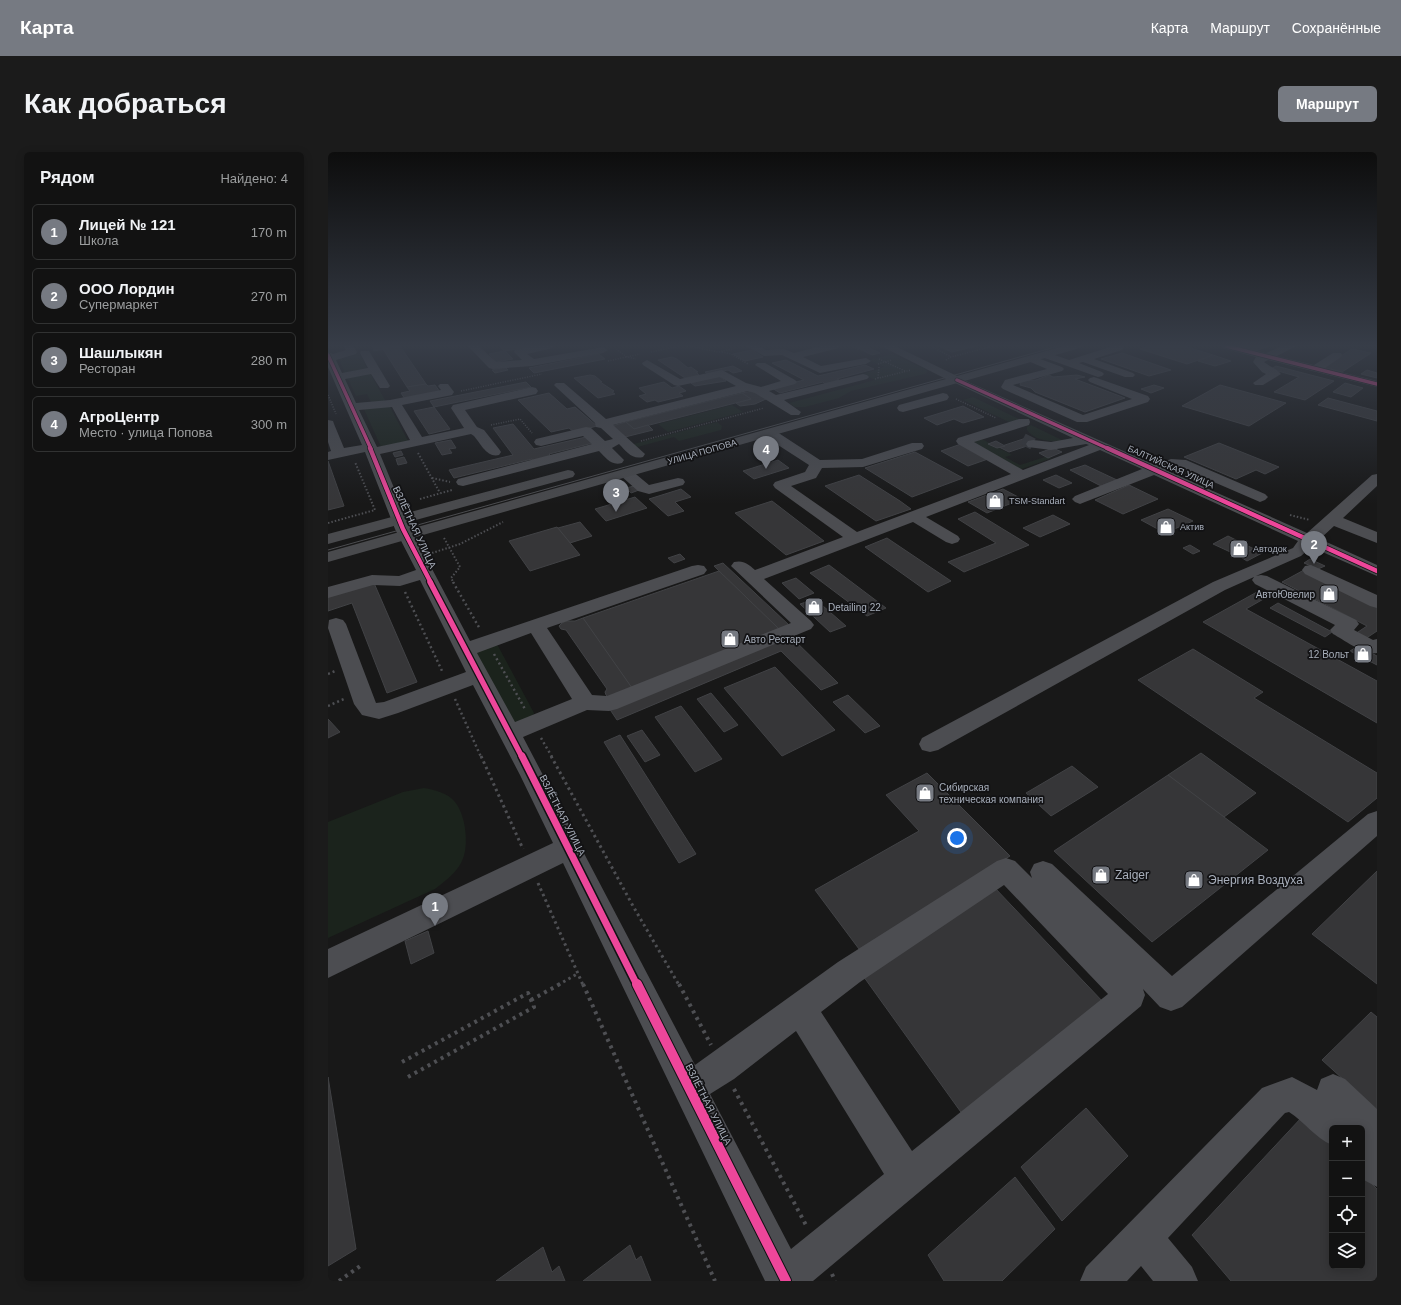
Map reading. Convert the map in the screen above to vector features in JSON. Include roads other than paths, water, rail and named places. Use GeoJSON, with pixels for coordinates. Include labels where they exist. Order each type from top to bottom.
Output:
{"type":"FeatureCollection","features":[{"type":"Feature","properties":{"kind":"main road","name":"УЛИЦА ПОПОВА"},"geometry":{"type":"LineString","coordinates":[[779,406],[795,412],[844,399]]}},
{"type":"Feature","properties":{"kind":"main road","name":"УЛИЦА ПОПОВА"},"geometry":{"type":"LineString","coordinates":[[328,539],[403,528],[626,473],[891,399]]}},
{"type":"Feature","properties":{"kind":"main road","name":"УЛИЦА ПОПОВА"},"geometry":{"type":"LineString","coordinates":[[602,464],[653,450]]}},
{"type":"Feature","properties":{"kind":"main road","name":"УЛИЦА ПОПОВА"},"geometry":{"type":"LineString","coordinates":[[328,557],[403,528],[581,470]]}},
{"type":"Feature","properties":{"kind":"street","name":"ВЗЛЁТНАЯ УЛИЦА"},"geometry":{"type":"LineString","coordinates":[[340,399],[341,418],[371,450],[403,528],[429,563],[476,646],[478,675],[522,728],[569,848],[786,1280]]}},
{"type":"Feature","properties":{"kind":"street"},"geometry":{"type":"LineString","coordinates":[[416,399],[390,404],[341,418],[334,455],[418,442],[472,430]]}},
{"type":"Feature","properties":{"kind":"street"},"geometry":{"type":"LineString","coordinates":[[494,452],[479,433],[472,430],[457,408],[498,399]]}},
{"type":"Feature","properties":{"kind":"street"},"geometry":{"type":"LineString","coordinates":[[576,399],[598,418],[602,424],[638,454]]}},
{"type":"Feature","properties":{"kind":"street"},"geometry":{"type":"LineString","coordinates":[[602,424],[709,399]]}},
{"type":"Feature","properties":{"kind":"street"},"geometry":{"type":"LineString","coordinates":[[769,399],[779,406],[803,399]]}},
{"type":"Feature","properties":{"kind":"street"},"geometry":{"type":"LineString","coordinates":[[903,408],[942,399]]}},
{"type":"Feature","properties":{"kind":"street","name":"БАЛТИЙСКАЯ УЛИЦА"},"geometry":{"type":"LineString","coordinates":[[1000,399],[1008,403],[1023,425],[1064,428],[1156,469],[1303,546],[1377,571]]}},
{"type":"Feature","properties":{"kind":"street"},"geometry":{"type":"LineString","coordinates":[[1008,403],[1024,399]]}},
{"type":"Feature","properties":{"kind":"street"},"geometry":{"type":"LineString","coordinates":[[1034,399],[1082,420]]}},
{"type":"Feature","properties":{"kind":"street"},"geometry":{"type":"LineString","coordinates":[[1064,428],[1082,420],[1143,399]]}},
{"type":"Feature","properties":{"kind":"street"},"geometry":{"type":"LineString","coordinates":[[398,408],[418,442]]}},
{"type":"Feature","properties":{"kind":"street"},"geometry":{"type":"LineString","coordinates":[[1022,475],[963,442],[1023,425]]}},
{"type":"Feature","properties":{"kind":"street"},"geometry":{"type":"LineString","coordinates":[[541,442],[586,431],[617,460]]}},
{"type":"Feature","properties":{"kind":"street"},"geometry":{"type":"LineString","coordinates":[[769,433],[817,464],[863,464],[916,446]]}},
{"type":"Feature","properties":{"kind":"street"},"geometry":{"type":"LineString","coordinates":[[522,728],[585,702],[609,704],[804,625],[746,572],[855,538],[1022,475],[1095,442]]}},
{"type":"Feature","properties":{"kind":"street"},"geometry":{"type":"LineString","coordinates":[[1033,444],[1051,446],[1095,442]]}},
{"type":"Feature","properties":{"kind":"street"},"geometry":{"type":"LineString","coordinates":[[458,486],[602,446],[624,443]]}},
{"type":"Feature","properties":{"kind":"street"},"geometry":{"type":"LineString","coordinates":[[1080,499],[1171,463],[1182,463],[1260,497]]}},
{"type":"Feature","properties":{"kind":"street"},"geometry":{"type":"LineString","coordinates":[[817,464],[811,474],[780,485],[855,538]]}},
{"type":"Feature","properties":{"kind":"street"},"geometry":{"type":"LineString","coordinates":[[626,473],[643,488],[650,490],[678,482]]}},
{"type":"Feature","properties":{"kind":"street"},"geometry":{"type":"LineString","coordinates":[[1199,613],[1261,580],[1303,546],[1377,478]]}},
{"type":"Feature","properties":{"kind":"street"},"geometry":{"type":"LineString","coordinates":[[914,516],[952,539]]}},
{"type":"Feature","properties":{"kind":"street"},"geometry":{"type":"LineString","coordinates":[[1332,519],[1377,538]]}},
{"type":"Feature","properties":{"kind":"street"},"geometry":{"type":"LineString","coordinates":[[930,744],[1219,586],[1303,546]]}},
{"type":"Feature","properties":{"kind":"street"},"geometry":{"type":"LineString","coordinates":[[328,593],[372,580],[400,581],[429,563]]}},
{"type":"Feature","properties":{"kind":"street"},"geometry":{"type":"LineString","coordinates":[[476,646],[698,570]]}},
{"type":"Feature","properties":{"kind":"street"},"geometry":{"type":"LineString","coordinates":[[1311,570],[1377,602]]}},
{"type":"Feature","properties":{"kind":"street"},"geometry":{"type":"LineString","coordinates":[[1261,580],[1349,624],[1340,630],[1373,648],[1377,645]]}},
{"type":"Feature","properties":{"kind":"street"},"geometry":{"type":"LineString","coordinates":[[336,624],[365,704],[370,710],[379,711],[390,708],[478,675]]}},
{"type":"Feature","properties":{"kind":"street"},"geometry":{"type":"LineString","coordinates":[[536,625],[585,702]]}},
{"type":"Feature","properties":{"kind":"street"},"geometry":{"type":"LineString","coordinates":[[1043,872],[1171,996],[1377,821]]}},
{"type":"Feature","properties":{"kind":"street"},"geometry":{"type":"LineString","coordinates":[[328,964],[569,848]]}},
{"type":"Feature","properties":{"kind":"street"},"geometry":{"type":"LineString","coordinates":[[689,1088],[722,1067],[849,972],[1006,869],[1130,995],[819,1251],[786,1280]]}},
{"type":"Feature","properties":{"kind":"street"},"geometry":{"type":"LineString","coordinates":[[800,1008],[908,1178]]}},
{"type":"Feature","properties":{"kind":"street"},"geometry":{"type":"LineString","coordinates":[[1332,1091],[1377,1133]]}},
{"type":"Feature","properties":{"kind":"street"},"geometry":{"type":"LineString","coordinates":[[1100,1281],[1274,1100],[1292,1094],[1313,1108],[1331,1125]]}},
{"type":"Feature","properties":{"kind":"street"},"geometry":{"type":"LineString","coordinates":[[1365,1157],[1377,1169]]}},
{"type":"Feature","properties":{"kind":"street"},"geometry":{"type":"LineString","coordinates":[[1142,1237],[1178,1281]]}},
{"type":"Feature","properties":{"kind":"tunnel"},"geometry":{"type":"LineString","coordinates":[[1023,439],[1033,444]]}},
{"type":"Feature","properties":{"kind":"tram line"},"geometry":{"type":"LineString","coordinates":[[328,550],[870,399]]}},
{"type":"Feature","properties":{"kind":"place","name":"АгроЦентр"},"geometry":{"type":"Point","coordinates":[766,469]}},
{"type":"Feature","properties":{"kind":"place","name":"TSM-Standart"},"geometry":{"type":"Point","coordinates":[995,501]}},
{"type":"Feature","properties":{"kind":"place","name":"Шашлыкян"},"geometry":{"type":"Point","coordinates":[616,512]}},
{"type":"Feature","properties":{"kind":"place","name":"Актив"},"geometry":{"type":"Point","coordinates":[1166,527]}},
{"type":"Feature","properties":{"kind":"place","name":"Автодок"},"geometry":{"type":"Point","coordinates":[1239,549]}},
{"type":"Feature","properties":{"kind":"place","name":"ООО Лордин"},"geometry":{"type":"Point","coordinates":[1314,564]}},
{"type":"Feature","properties":{"kind":"place","name":"АвтоЮвелир"},"geometry":{"type":"Point","coordinates":[1329,594]}},
{"type":"Feature","properties":{"kind":"place","name":"Detailing 22"},"geometry":{"type":"Point","coordinates":[814,607]}},
{"type":"Feature","properties":{"kind":"place","name":"Авто Рестарт"},"geometry":{"type":"Point","coordinates":[730,639]}},
{"type":"Feature","properties":{"kind":"place","name":"12 Вольт"},"geometry":{"type":"Point","coordinates":[1363,654]}},
{"type":"Feature","properties":{"kind":"place","name":"Сибирская техническая компания"},"geometry":{"type":"Point","coordinates":[925,793]}},
{"type":"Feature","properties":{"kind":"place","name":"Zaiger"},"geometry":{"type":"Point","coordinates":[1101,875]}},
{"type":"Feature","properties":{"kind":"place","name":"Энергия Воздуха"},"geometry":{"type":"Point","coordinates":[1194,880]}},
{"type":"Feature","properties":{"kind":"place","name":"Лицей № 121"},"geometry":{"type":"Point","coordinates":[435,926]}}]}
